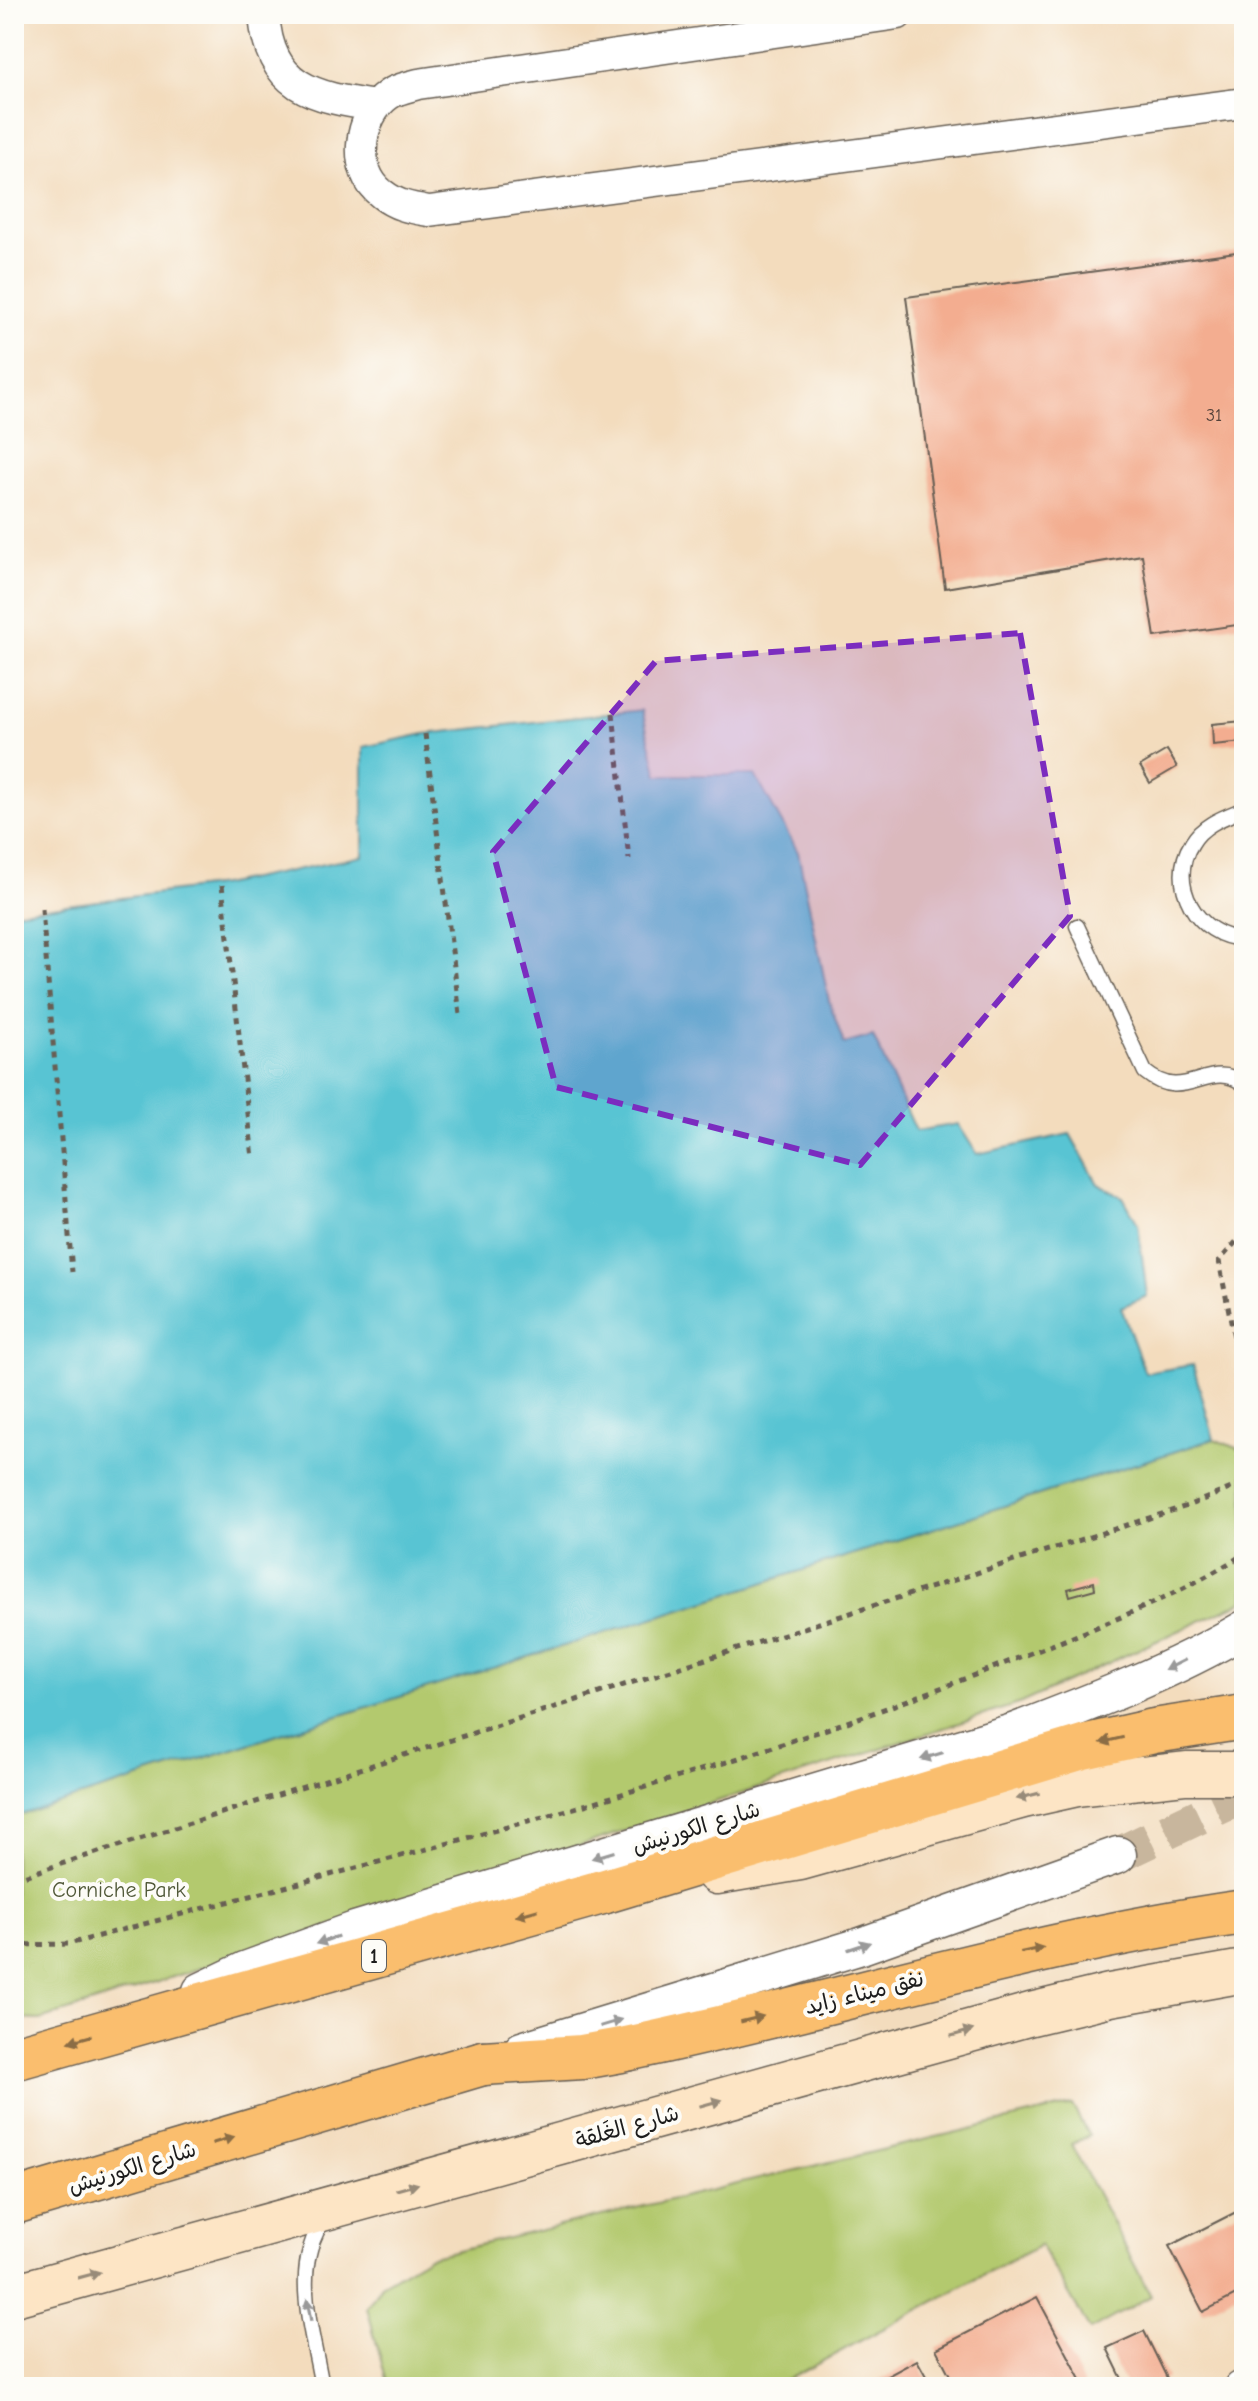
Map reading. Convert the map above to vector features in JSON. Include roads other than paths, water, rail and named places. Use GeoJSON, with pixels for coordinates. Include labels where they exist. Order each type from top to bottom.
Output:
{"type":"FeatureCollection","features":[{"type":"Feature","properties":{"kind":"highway"},"geometry":{"type":"LineString","coordinates":[[602,1892],[1083,1747],[1154,1731],[1244,1717]]}},
{"type":"Feature","properties":{"kind":"highway","name":"شارع الكورنيش"},"geometry":{"type":"LineString","coordinates":[[14,2058],[602,1892]]}},
{"type":"Feature","properties":{"kind":"highway","name":"نفق ميناء زايد"},"geometry":{"type":"LineString","coordinates":[[483,2063],[582,2057],[632,2048],[1026,1951],[1244,1912]]}},
{"type":"Feature","properties":{"kind":"highway","name":"شارع الكورنيش"},"geometry":{"type":"LineString","coordinates":[[14,2202],[483,2063]]}},
{"type":"Feature","properties":{"kind":"main road"},"geometry":{"type":"LineString","coordinates":[[602,1892],[800,1859],[1077,1785],[1186,1773],[1244,1773]]}},
{"type":"Feature","properties":{"kind":"main road","name":"شارع الغَلقة"},"geometry":{"type":"LineString","coordinates":[[14,2295],[1031,2014],[1110,1995],[1244,1971]]}},
{"type":"Feature","properties":{"kind":"street"},"geometry":{"type":"LineString","coordinates":[[264,14],[273,54],[293,81],[324,98],[376,106]]}},
{"type":"Feature","properties":{"kind":"street"},"geometry":{"type":"LineString","coordinates":[[898,14],[418,84],[390,93],[376,106],[362,132],[365,170],[379,192],[402,207],[429,211],[1244,103]]}},
{"type":"Feature","properties":{"kind":"street","name":"شارع الكورنيش"},"geometry":{"type":"LineString","coordinates":[[145,2020],[245,1970],[341,1935],[1013,1732],[1167,1670],[1244,1629]]}},
{"type":"Feature","properties":{"kind":"street","name":"شارع الكورنيش"},"geometry":{"type":"LineString","coordinates":[[483,2063],[861,1946],[1118,1855]]}},
{"type":"Feature","properties":{"kind":"lane"},"geometry":{"type":"LineString","coordinates":[[1244,809],[1205,828],[1192,842],[1184,861],[1182,882],[1198,919],[1223,935],[1244,939]]}},
{"type":"Feature","properties":{"kind":"lane"},"geometry":{"type":"LineString","coordinates":[[1077,926],[1145,1072],[1165,1085],[1178,1086],[1215,1075],[1227,1076],[1244,1084]]}},
{"type":"Feature","properties":{"kind":"lane"},"geometry":{"type":"LineString","coordinates":[[322,2387],[304,2279],[312,2241],[332,2208]]}},
{"type":"Feature","properties":{"kind":"water"},"geometry":{"type":"Polygon","coordinates":[[[642,710],[658,775],[755,775],[798,852],[829,1001],[844,1044],[873,1036],[916,1131],[958,1124],[977,1154],[1070,1134],[1098,1184],[1123,1197],[1138,1224],[1147,1296],[1121,1307],[1145,1373],[1193,1365],[1214,1439],[14,1817],[14,912],[222,885],[363,856],[363,747],[425,734],[642,710]]]}},
{"type":"Feature","properties":{"kind":"tunnel"},"geometry":{"type":"LineString","coordinates":[[1118,1855],[1244,1795]]}},
{"type":"Feature","properties":{"kind":"park label","name":"Corniche Park"},"geometry":{"type":"Point","coordinates":[119,1889]}}]}
